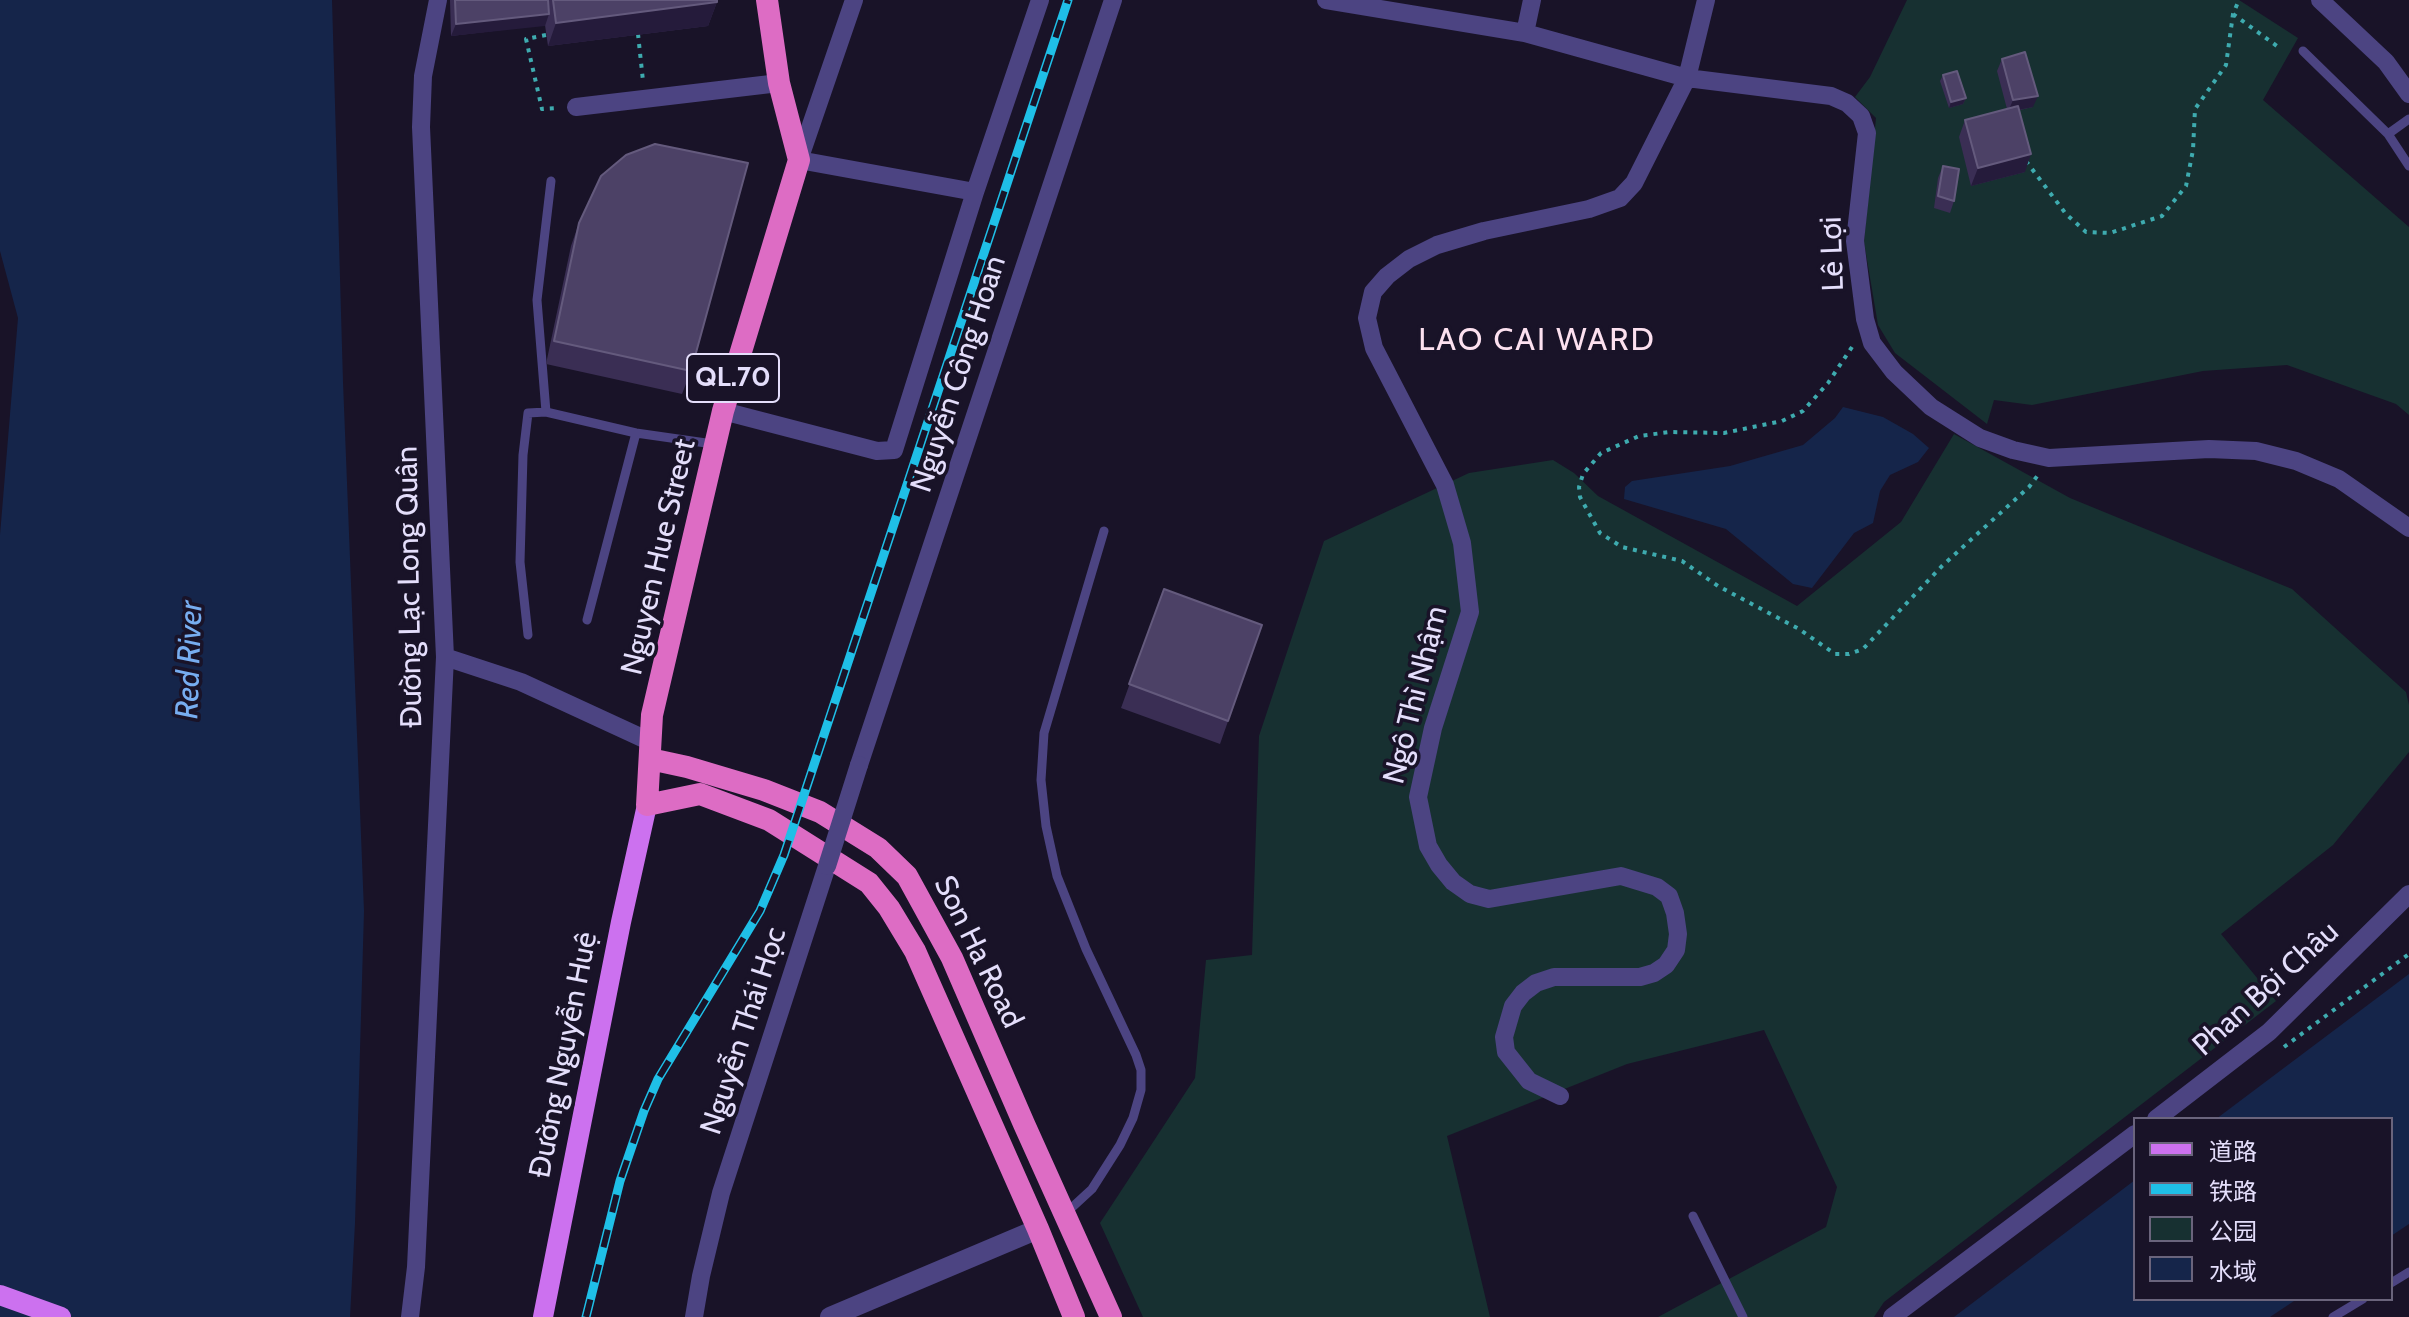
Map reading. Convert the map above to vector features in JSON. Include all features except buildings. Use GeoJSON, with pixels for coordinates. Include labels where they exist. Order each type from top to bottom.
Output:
{"type":"FeatureCollection","features":[{"type":"Feature","properties":{"kind":"highway"},"geometry":{"type":"LineString","coordinates":[[767,0],[779,83],[799,160]]}},
{"type":"Feature","properties":{"kind":"highway","name":"Nguyen Hue Street"},"geometry":{"type":"LineString","coordinates":[[647,805],[652,715],[723,411],[799,160]]}},
{"type":"Feature","properties":{"kind":"highway","name":"Son Ha Road"},"geometry":{"type":"LineString","coordinates":[[650,751],[687,767],[764,790],[820,812],[878,848],[907,876],[952,958],[1111,1317]]}},
{"type":"Feature","properties":{"kind":"highway","name":"Son Ha Road"},"geometry":{"type":"LineString","coordinates":[[647,805],[700,794],[769,820],[869,883],[889,908],[915,951],[1074,1317]]}},
{"type":"Feature","properties":{"kind":"highway"},"geometry":{"type":"LineString","coordinates":[[1038,1229],[1065,1213]]}},
{"type":"Feature","properties":{"kind":"main road","name":"Đường Nguyễn Huệ"},"geometry":{"type":"LineString","coordinates":[[543,1317],[647,805]]}},
{"type":"Feature","properties":{"kind":"main road"},"geometry":{"type":"LineString","coordinates":[[0,1295],[61,1317]]}},
{"type":"Feature","properties":{"kind":"street","name":"Đường Lạc Long Quân"},"geometry":{"type":"LineString","coordinates":[[410,1317],[416,1267],[445,657],[421,127],[423,76],[438,0]]}},
{"type":"Feature","properties":{"kind":"street"},"geometry":{"type":"LineString","coordinates":[[854,0],[799,160],[975,192]]}},
{"type":"Feature","properties":{"kind":"street","name":"Nguyễn Công Hoan"},"geometry":{"type":"LineString","coordinates":[[723,411],[877,451],[894,450],[975,192],[1040,0]]}},
{"type":"Feature","properties":{"kind":"street","name":"Nguyễn Công Hoan"},"geometry":{"type":"LineString","coordinates":[[859,765],[1113,0]]}},
{"type":"Feature","properties":{"kind":"street","name":"Lê Lợi"},"geometry":{"type":"LineString","coordinates":[[1326,0],[1373,4],[1525,33],[1687,78],[1831,96],[1847,103],[1861,116],[1867,133],[1855,241],[1865,319],[1872,343],[1894,372],[1931,407],[1980,438],[2049,458],[2209,449],[2256,451],[2296,461],[2339,479],[2409,528]]}},
{"type":"Feature","properties":{"kind":"street"},"geometry":{"type":"LineString","coordinates":[[1525,33],[1532,0]]}},
{"type":"Feature","properties":{"kind":"street","name":"Ngô Thì Nhậm"},"geometry":{"type":"LineString","coordinates":[[1560,1096],[1529,1081],[1506,1052],[1504,1037],[1513,1006],[1536,983],[1554,977],[1640,977],[1654,973],[1666,965],[1676,950],[1678,934],[1675,913],[1669,896],[1657,887],[1621,876],[1489,899],[1470,894],[1453,882],[1428,846],[1418,797],[1433,728],[1470,612],[1462,543],[1445,485],[1374,348],[1367,318],[1373,292],[1387,276],[1409,259],[1437,245],[1484,231],[1589,209],[1620,198],[1634,183],[1687,78],[1706,0]]}},
{"type":"Feature","properties":{"kind":"street"},"geometry":{"type":"LineString","coordinates":[[2320,0],[2386,62],[2409,94]]}},
{"type":"Feature","properties":{"kind":"street"},"geometry":{"type":"LineString","coordinates":[[576,107],[779,83]]}},
{"type":"Feature","properties":{"kind":"street"},"geometry":{"type":"LineString","coordinates":[[445,657],[521,682],[650,751]]}},
{"type":"Feature","properties":{"kind":"street","name":"Nguyễn Thái Học"},"geometry":{"type":"LineString","coordinates":[[694,1317],[721,1193],[859,765]]}},
{"type":"Feature","properties":{"kind":"street","name":"Phan Bội Châu"},"geometry":{"type":"LineString","coordinates":[[2159,1117],[2269,1032],[2409,894]]}},
{"type":"Feature","properties":{"kind":"street"},"geometry":{"type":"LineString","coordinates":[[1892,1317],[2133,1136]]}},
{"type":"Feature","properties":{"kind":"street"},"geometry":{"type":"LineString","coordinates":[[830,1317],[1038,1229]]}},
{"type":"Feature","properties":{"kind":"lane"},"geometry":{"type":"LineString","coordinates":[[2303,51],[2388,134],[2409,166]]}},
{"type":"Feature","properties":{"kind":"lane"},"geometry":{"type":"LineString","coordinates":[[2388,134],[2409,119]]}},
{"type":"Feature","properties":{"kind":"lane"},"geometry":{"type":"LineString","coordinates":[[546,412],[537,300],[551,181]]}},
{"type":"Feature","properties":{"kind":"lane"},"geometry":{"type":"LineString","coordinates":[[528,635],[520,562],[523,455],[528,413],[546,412],[636,433],[716,444]]}},
{"type":"Feature","properties":{"kind":"lane"},"geometry":{"type":"LineString","coordinates":[[587,620],[636,433]]}},
{"type":"Feature","properties":{"kind":"lane"},"geometry":{"type":"LineString","coordinates":[[1065,1213],[1092,1189],[1120,1145],[1133,1118],[1141,1090],[1141,1070],[1136,1055],[1086,949],[1057,876],[1046,826],[1041,780],[1044,733],[1104,531]]}},
{"type":"Feature","properties":{"kind":"lane"},"geometry":{"type":"LineString","coordinates":[[1693,1216],[1743,1317]]}},
{"type":"Feature","properties":{"kind":"lane"},"geometry":{"type":"LineString","coordinates":[[2333,1317],[2360,1301]]}},
{"type":"Feature","properties":{"kind":"path"},"geometry":{"type":"LineString","coordinates":[[2020,154],[2066,214],[2086,232],[2110,233],[2162,216],[2186,186],[2193,150],[2195,109],[2226,65],[2233,14],[2239,0]]}},
{"type":"Feature","properties":{"kind":"path"},"geometry":{"type":"LineString","coordinates":[[2233,14],[2281,49]]}},
{"type":"Feature","properties":{"kind":"path"},"geometry":{"type":"LineString","coordinates":[[638,34],[645,99]]}},
{"type":"Feature","properties":{"kind":"path"},"geometry":{"type":"LineString","coordinates":[[546,35],[526,39],[542,109],[576,107]]}},
{"type":"Feature","properties":{"kind":"path"},"geometry":{"type":"LineString","coordinates":[[1865,319],[1848,355],[1803,411],[1761,427],[1724,433],[1670,432],[1639,436],[1601,453],[1589,464],[1579,487],[1580,497],[1600,533],[1622,547],[1682,561],[1718,586],[1799,629],[1835,654],[1849,654],[1863,649],[1942,566],[2029,487],[2049,458]]}},
{"type":"Feature","properties":{"kind":"path"},"geometry":{"type":"LineString","coordinates":[[2283,1047],[2409,954]]}},
{"type":"Feature","properties":{"kind":"green space"},"geometry":{"type":"Polygon","coordinates":[[[1907,0],[2239,0],[2298,38],[2263,100],[2409,227],[2409,415],[2396,404],[2287,365],[2203,371],[2032,405],[1994,400],[1987,424],[1895,353],[1878,325],[1864,242],[1876,118],[1855,97],[1870,77],[1907,0]]]}},
{"type":"Feature","properties":{"kind":"green space"},"geometry":{"type":"Polygon","coordinates":[[[1954,434],[2070,498],[2292,589],[2406,692],[2409,752],[2333,845],[2221,934],[2276,1001],[1884,1302],[1874,1317],[1658,1317],[1826,1227],[1837,1187],[1764,1030],[1627,1064],[1447,1136],[1490,1317],[1143,1317],[1100,1223],[1195,1078],[1206,960],[1252,955],[1259,736],[1324,541],[1469,473],[1553,460],[1574,473],[1598,496],[1797,606],[1901,522],[1954,434]]]}},
{"type":"Feature","properties":{"kind":"water","name":"Red River"},"geometry":{"type":"Polygon","coordinates":[[[0,0],[332,0],[343,382],[364,911],[350,1317],[0,1317],[0,535],[18,318],[0,251],[0,0]]]}},
{"type":"Feature","properties":{"kind":"water"},"geometry":{"type":"Polygon","coordinates":[[[1843,407],[1883,417],[1913,434],[1929,448],[1918,462],[1890,475],[1880,491],[1873,523],[1854,533],[1812,588],[1793,584],[1726,529],[1624,499],[1625,487],[1632,481],[1730,466],[1803,445],[1835,418],[1843,407]]]}},
{"type":"Feature","properties":{"kind":"water"},"geometry":{"type":"Polygon","coordinates":[[[2409,974],[2409,1224],[2393,1235],[2393,1117],[2219,1117],[2409,974]]]}},
{"type":"Feature","properties":{"kind":"water"},"geometry":{"type":"Polygon","coordinates":[[[2133,1182],[2133,1301],[2294,1301],[2270,1317],[1954,1317],[2133,1182]]]}},
{"type":"Feature","properties":{"kind":"railway"},"geometry":{"type":"LineString","coordinates":[[586,1317],[620,1181],[644,1111],[658,1079],[760,911],[784,855],[1068,0]]}},
{"type":"Feature","properties":{"kind":"district","name":"LAO CAI WARD"},"geometry":{"type":"Point","coordinates":[1537,341]}}]}
